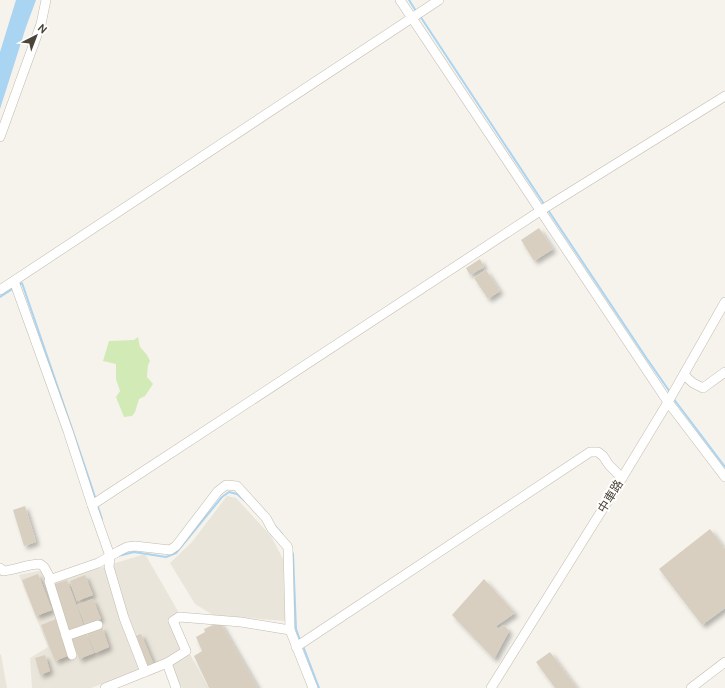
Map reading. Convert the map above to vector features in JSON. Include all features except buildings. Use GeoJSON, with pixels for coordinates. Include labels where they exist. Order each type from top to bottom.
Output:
{"type":"FeatureCollection","features":[{"type":"Feature","properties":{"kind":"street"},"geometry":{"type":"LineString","coordinates":[[0,137],[41,24],[46,0]]}},
{"type":"Feature","properties":{"kind":"street"},"geometry":{"type":"LineString","coordinates":[[400,0],[668,402],[725,477]]}},
{"type":"Feature","properties":{"kind":"street"},"geometry":{"type":"LineString","coordinates":[[0,290],[439,0]]}},
{"type":"Feature","properties":{"kind":"street"},"geometry":{"type":"LineString","coordinates":[[92,505],[540,211],[725,96]]}},
{"type":"Feature","properties":{"kind":"street"},"geometry":{"type":"LineString","coordinates":[[14,281],[68,431],[110,556],[109,567],[124,618],[145,672]]}},
{"type":"Feature","properties":{"kind":"street","name":"中車路"},"geometry":{"type":"LineString","coordinates":[[491,688],[622,478],[684,375],[725,302]]}},
{"type":"Feature","properties":{"kind":"street"},"geometry":{"type":"LineString","coordinates":[[684,375],[693,383],[703,388],[725,372]]}},
{"type":"Feature","properties":{"kind":"street"},"geometry":{"type":"LineString","coordinates":[[296,647],[590,452],[598,452],[604,456],[609,465],[622,478]]}},
{"type":"Feature","properties":{"kind":"street"},"geometry":{"type":"LineString","coordinates":[[50,578],[52,579],[98,563],[127,547],[135,546],[170,550],[176,546],[218,491],[226,486],[237,486],[266,518],[272,529],[288,548],[290,630],[312,688]]}},
{"type":"Feature","properties":{"kind":"street"},"geometry":{"type":"LineString","coordinates":[[0,568],[3,571],[11,570],[31,564],[40,564],[44,567],[50,578],[49,581],[72,655]]}},
{"type":"Feature","properties":{"kind":"street"},"geometry":{"type":"LineString","coordinates":[[105,688],[167,663],[186,651],[173,621],[179,617],[241,622],[290,630]]}},
{"type":"Feature","properties":{"kind":"street"},"geometry":{"type":"LineString","coordinates":[[66,636],[98,625]]}},
{"type":"Feature","properties":{"kind":"street"},"geometry":{"type":"LineString","coordinates":[[691,688],[725,662]]}},
{"type":"Feature","properties":{"kind":"street"},"geometry":{"type":"LineString","coordinates":[[167,663],[176,688]]}},
{"type":"Feature","properties":{"kind":"shaded area"},"geometry":{"type":"Polygon","coordinates":[[[227,496],[236,498],[271,536],[283,559],[285,621],[213,615],[195,604],[170,563],[192,542],[227,496]]]}},
{"type":"Feature","properties":{"kind":"shaded area"},"geometry":{"type":"Polygon","coordinates":[[[145,554],[179,613],[174,624],[208,688],[182,688],[167,661],[160,662],[91,688],[32,688],[30,658],[48,647],[19,575],[43,570],[48,584],[145,554]]]}},
{"type":"Feature","properties":{"kind":"shaded area"},"geometry":{"type":"Polygon","coordinates":[[[1,654],[7,688],[0,688],[1,654]]]}},
{"type":"Feature","properties":{"kind":"green space"},"geometry":{"type":"Polygon","coordinates":[[[138,337],[140,347],[150,361],[148,365],[147,377],[153,384],[145,396],[139,399],[135,412],[132,416],[124,417],[116,397],[120,391],[116,379],[116,364],[103,361],[109,341],[134,340],[138,337]]]}},
{"type":"Feature","properties":{"kind":"water"},"geometry":{"type":"Polygon","coordinates":[[[16,0],[36,0],[0,109],[0,52],[16,0]]]}},
{"type":"Feature","properties":{"kind":"waterway"},"geometry":{"type":"LineString","coordinates":[[409,0],[416,11]]}},
{"type":"Feature","properties":{"kind":"waterway"},"geometry":{"type":"LineString","coordinates":[[420,16],[544,204]]}},
{"type":"Feature","properties":{"kind":"waterway"},"geometry":{"type":"LineString","coordinates":[[548,210],[670,392]]}},
{"type":"Feature","properties":{"kind":"waterway"},"geometry":{"type":"LineString","coordinates":[[18,286],[22,283],[96,500]]}},
{"type":"Feature","properties":{"kind":"waterway"},"geometry":{"type":"LineString","coordinates":[[0,297],[14,288]]}},
{"type":"Feature","properties":{"kind":"waterway"},"geometry":{"type":"LineString","coordinates":[[673,398],[725,467]]}},
{"type":"Feature","properties":{"kind":"waterway"},"geometry":{"type":"LineString","coordinates":[[118,556],[134,552],[166,557],[176,553],[222,497],[229,492],[237,494],[245,501]]}},
{"type":"Feature","properties":{"kind":"waterway"},"geometry":{"type":"LineString","coordinates":[[97,504],[102,519]]}},
{"type":"Feature","properties":{"kind":"waterway"},"geometry":{"type":"LineString","coordinates":[[273,524],[282,534]]}},
{"type":"Feature","properties":{"kind":"waterway"},"geometry":{"type":"LineString","coordinates":[[292,552],[296,629],[300,640]]}},
{"type":"Feature","properties":{"kind":"waterway"},"geometry":{"type":"LineString","coordinates":[[303,646],[319,688]]}}]}
